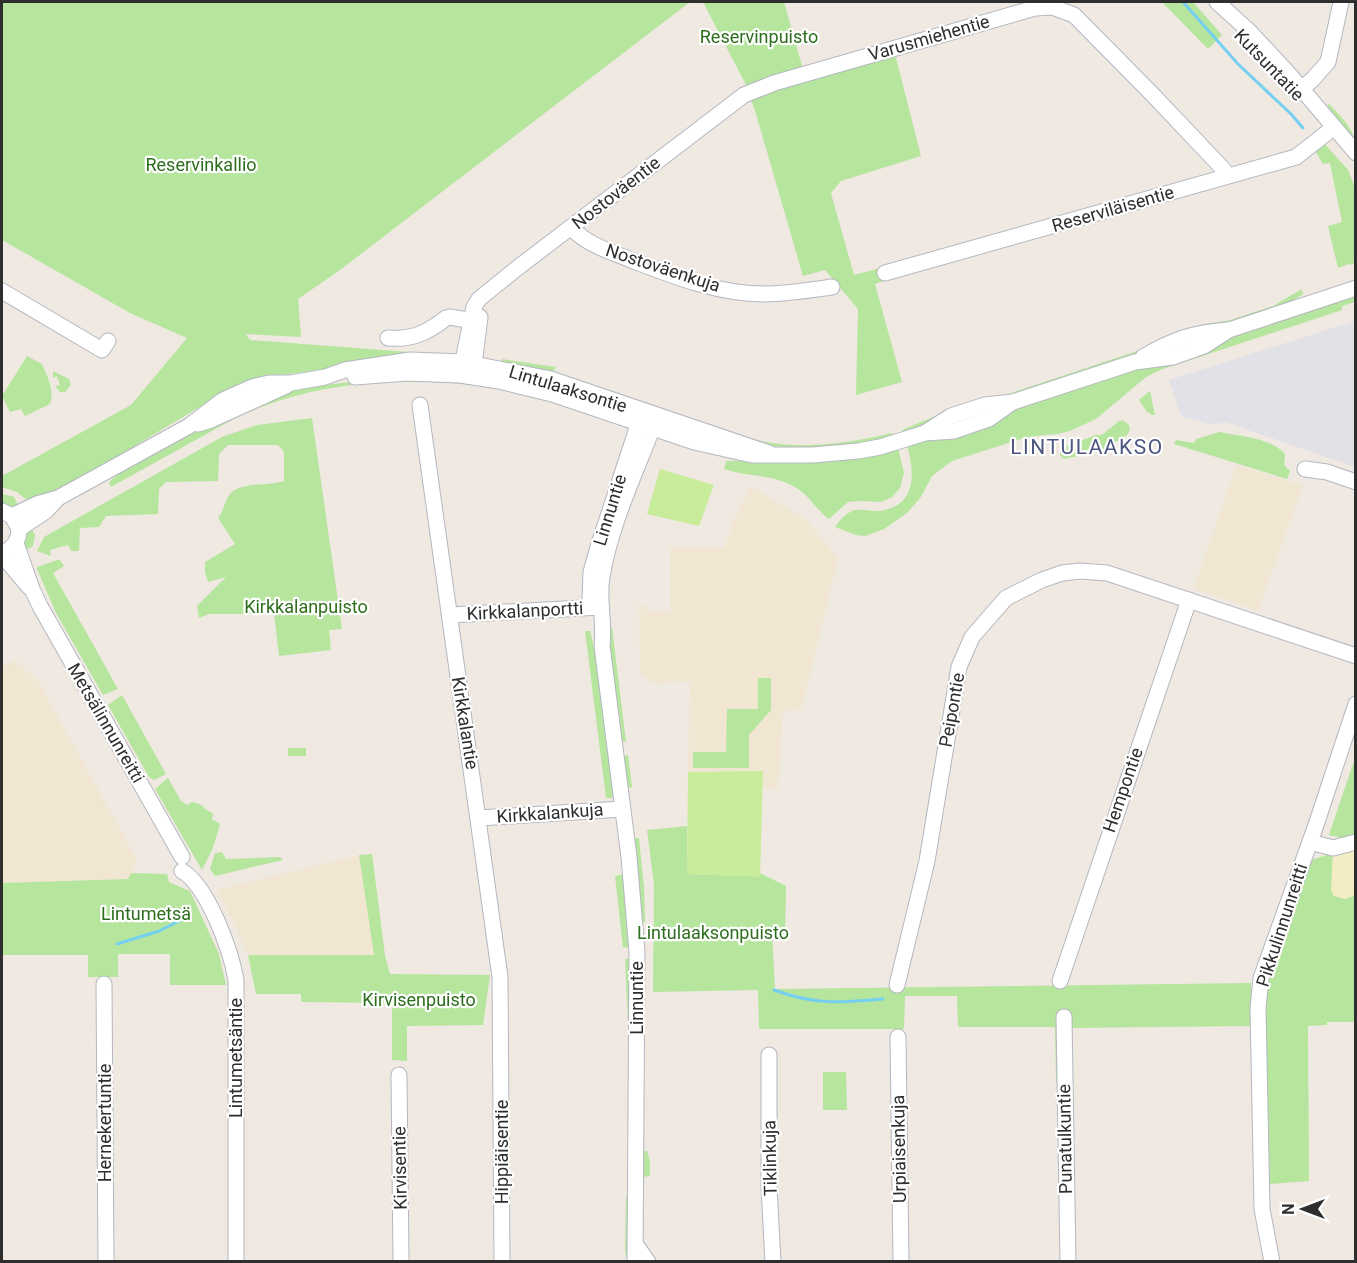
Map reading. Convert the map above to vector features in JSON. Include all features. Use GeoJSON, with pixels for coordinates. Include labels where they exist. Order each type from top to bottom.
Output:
{"type":"FeatureCollection","features":[{"type":"Feature","properties":{"kind":"street","name":"Kutsuntatie"},"geometry":{"type":"LineString","coordinates":[[1210,2],[1300,91]]}},
{"type":"Feature","properties":{"kind":"street","name":"Kutsuntatie"},"geometry":{"type":"LineString","coordinates":[[1217,2],[1250,31],[1300,91],[1323,123],[1332,127],[1356,153]]}},
{"type":"Feature","properties":{"kind":"street"},"geometry":{"type":"LineString","coordinates":[[1300,91],[1328,62],[1341,2]]}},
{"type":"Feature","properties":{"kind":"street","name":"Varusmiehentie"},"geometry":{"type":"LineString","coordinates":[[744,95],[774,83],[996,18],[1036,8],[1052,7],[1074,15],[1189,132],[1227,176]]}},
{"type":"Feature","properties":{"kind":"street","name":"Nostoväentie"},"geometry":{"type":"LineString","coordinates":[[468,369],[475,321],[474,307],[488,292],[744,95]]}},
{"type":"Feature","properties":{"kind":"street","name":"Reserviläisentie"},"geometry":{"type":"LineString","coordinates":[[885,273],[1296,157],[1332,127]]}},
{"type":"Feature","properties":{"kind":"street","name":"Nostoväenkuja"},"geometry":{"type":"LineString","coordinates":[[572,228],[588,243],[658,270],[726,290],[762,294],[832,287]]}},
{"type":"Feature","properties":{"kind":"street","name":"Lintulaaksontie"},"geometry":{"type":"LineString","coordinates":[[2,554],[9,550],[12,525],[46,512],[58,498],[189,426],[212,420],[291,383],[325,377],[345,370],[410,360],[468,369],[648,420],[716,448],[752,455],[769,453],[813,455],[858,451],[880,447],[925,433],[954,431],[989,419],[1013,402],[1135,362],[1173,357],[1204,346],[1229,330],[1356,288]]}},
{"type":"Feature","properties":{"kind":"street"},"geometry":{"type":"LineString","coordinates":[[2,291],[102,350],[108,341]]}},
{"type":"Feature","properties":{"kind":"street"},"geometry":{"type":"LineString","coordinates":[[388,338],[404,339],[418,336],[450,317],[475,321]]}},
{"type":"Feature","properties":{"kind":"street","name":"Kirkkalantie"},"geometry":{"type":"LineString","coordinates":[[420,405],[500,977],[501,1042]]}},
{"type":"Feature","properties":{"kind":"street","name":"Linnuntie"},"geometry":{"type":"LineString","coordinates":[[635,1262],[638,952],[602,646],[604,630],[596,607],[605,561],[648,420]]}},
{"type":"Feature","properties":{"kind":"street"},"geometry":{"type":"LineString","coordinates":[[1305,469],[1327,472],[1356,482]]}},
{"type":"Feature","properties":{"kind":"street","name":"Metsälinnunreitti"},"geometry":{"type":"LineString","coordinates":[[12,525],[32,589],[182,864]]}},
{"type":"Feature","properties":{"kind":"street","name":"Metsälinnunreitti"},"geometry":{"type":"LineString","coordinates":[[2,554],[18,576],[32,589]]}},
{"type":"Feature","properties":{"kind":"street","name":"Peipontie"},"geometry":{"type":"LineString","coordinates":[[897,985],[927,861],[959,667],[972,637],[1006,598],[1042,579],[1062,573],[1080,571],[1107,573],[1356,656]]}},
{"type":"Feature","properties":{"kind":"street","name":"Hempontie"},"geometry":{"type":"LineString","coordinates":[[1060,981],[1189,600]]}},
{"type":"Feature","properties":{"kind":"street","name":"Kirkkalanportti"},"geometry":{"type":"LineString","coordinates":[[450,615],[596,607]]}},
{"type":"Feature","properties":{"kind":"street","name":"Pikkulinnunreitti"},"geometry":{"type":"LineString","coordinates":[[1272,1262],[1262,1209],[1259,998],[1261,978],[1356,704]]}},
{"type":"Feature","properties":{"kind":"street","name":"Kirkkalankuja"},"geometry":{"type":"LineString","coordinates":[[478,818],[622,809]]}},
{"type":"Feature","properties":{"kind":"street"},"geometry":{"type":"LineString","coordinates":[[1310,842],[1333,848],[1356,842]]}},
{"type":"Feature","properties":{"kind":"street","name":"Lintumetsäntie"},"geometry":{"type":"LineString","coordinates":[[182,864],[210,907],[232,958],[236,980],[236,1262]]}},
{"type":"Feature","properties":{"kind":"street","name":"Hernekertuntie"},"geometry":{"type":"LineString","coordinates":[[104,984],[106,1262]]}},
{"type":"Feature","properties":{"kind":"street","name":"Punatulkuntie"},"geometry":{"type":"LineString","coordinates":[[1064,1017],[1068,1262]]}},
{"type":"Feature","properties":{"kind":"street","name":"Urpiaisenkuja"},"geometry":{"type":"LineString","coordinates":[[898,1037],[901,1262]]}},
{"type":"Feature","properties":{"kind":"street","name":"Hippiäisentie"},"geometry":{"type":"LineString","coordinates":[[501,1042],[502,1262]]}},
{"type":"Feature","properties":{"kind":"street","name":"Tiklinkuja"},"geometry":{"type":"LineString","coordinates":[[769,1055],[769,1187],[772,1262]]}},
{"type":"Feature","properties":{"kind":"street","name":"Kirvisentie"},"geometry":{"type":"LineString","coordinates":[[399,1075],[401,1262]]}},
{"type":"Feature","properties":{"kind":"street"},"geometry":{"type":"LineString","coordinates":[[636,1245],[648,1262]]}},
{"type":"Feature","properties":{"kind":"shaded area"},"geometry":{"type":"Polygon","coordinates":[[[1355,321],[1355,467],[1225,422],[1213,425],[1181,416],[1169,380],[1355,321]]]}},
{"type":"Feature","properties":{"kind":"shaded area"},"geometry":{"type":"Polygon","coordinates":[[[1236,465],[1303,485],[1258,611],[1194,589],[1236,465]]]}},
{"type":"Feature","properties":{"kind":"shaded area"},"geometry":{"type":"Polygon","coordinates":[[[751,486],[808,521],[838,559],[801,710],[783,711],[778,788],[763,788],[763,771],[688,772],[690,682],[654,683],[640,674],[639,605],[647,605],[647,611],[670,612],[670,548],[724,548],[733,522],[751,486]]]}},
{"type":"Feature","properties":{"kind":"shaded area"},"geometry":{"type":"Polygon","coordinates":[[[15,660],[38,681],[137,860],[128,879],[2,883],[2,664],[7,665],[15,660]]]}},
{"type":"Feature","properties":{"kind":"shaded area"},"geometry":{"type":"Polygon","coordinates":[[[359,855],[375,955],[248,955],[216,890],[359,855]]]}},
{"type":"Feature","properties":{"kind":"green space","name":"Reservinkallio"},"geometry":{"type":"Polygon","coordinates":[[[2,2],[690,2],[340,270],[298,299],[301,337],[246,334],[250,340],[435,354],[261,378],[224,394],[215,395],[208,402],[93,471],[58,490],[28,501],[17,492],[2,487],[2,476],[131,405],[187,338],[130,313],[2,240],[2,2]]]}},
{"type":"Feature","properties":{"kind":"green space","name":"Reservinpuisto"},"geometry":{"type":"Polygon","coordinates":[[[703,2],[784,2],[802,66],[813,76],[895,54],[921,156],[841,181],[831,193],[854,275],[885,267],[889,279],[875,284],[902,382],[856,395],[858,309],[825,270],[803,276],[745,83],[703,2]]]}},
{"type":"Feature","properties":{"kind":"green space"},"geometry":{"type":"Polygon","coordinates":[[[1162,2],[1193,2],[1222,35],[1208,49],[1162,2]]]}},
{"type":"Feature","properties":{"kind":"green space"},"geometry":{"type":"Polygon","coordinates":[[[1329,104],[1349,127],[1355,143],[1327,105],[1329,104]]]}},
{"type":"Feature","properties":{"kind":"green space"},"geometry":{"type":"Polygon","coordinates":[[[1322,141],[1348,170],[1354,185],[1356,262],[1338,268],[1328,226],[1342,222],[1330,163],[1323,164],[1314,149],[1322,141]]]}},
{"type":"Feature","properties":{"kind":"green space"},"geometry":{"type":"Polygon","coordinates":[[[1302,289],[1303,294],[1288,304],[903,433],[902,430],[973,400],[1005,395],[1137,351],[1173,333],[1204,324],[1227,321],[1273,306],[1302,289]]]}},
{"type":"Feature","properties":{"kind":"green space"},"geometry":{"type":"Polygon","coordinates":[[[1355,294],[1355,302],[1342,306],[1342,310],[1160,370],[1146,377],[1096,419],[1070,431],[1027,437],[952,461],[932,476],[921,497],[907,513],[884,529],[865,536],[835,527],[852,511],[880,511],[892,508],[901,502],[907,495],[912,477],[907,445],[1355,294]]]}},
{"type":"Feature","properties":{"kind":"green space"},"geometry":{"type":"Polygon","coordinates":[[[27,356],[42,364],[52,394],[50,404],[25,416],[21,409],[10,412],[2,396],[27,356]]]}},
{"type":"Feature","properties":{"kind":"green space"},"geometry":{"type":"Polygon","coordinates":[[[502,359],[556,367],[554,371],[501,364],[502,359]]]}},
{"type":"Feature","properties":{"kind":"green space"},"geometry":{"type":"Polygon","coordinates":[[[53,371],[69,379],[71,385],[65,392],[60,392],[55,386],[60,385],[57,376],[53,378],[53,371]]]}},
{"type":"Feature","properties":{"kind":"green space"},"geometry":{"type":"Polygon","coordinates":[[[377,379],[481,382],[480,386],[421,382],[362,384],[303,394],[247,413],[245,409],[288,391],[377,379]]]}},
{"type":"Feature","properties":{"kind":"green space"},"geometry":{"type":"Polygon","coordinates":[[[1150,391],[1155,415],[1147,412],[1139,400],[1150,391]]]}},
{"type":"Feature","properties":{"kind":"green space"},"geometry":{"type":"Polygon","coordinates":[[[634,399],[712,428],[772,443],[818,445],[855,441],[892,433],[893,436],[872,442],[823,448],[790,448],[759,444],[632,404],[634,399]]]}},
{"type":"Feature","properties":{"kind":"green space"},"geometry":{"type":"Polygon","coordinates":[[[237,412],[239,416],[111,487],[109,482],[154,451],[237,412]]]}},
{"type":"Feature","properties":{"kind":"green space","name":"Kirkkalanpuisto"},"geometry":{"type":"Polygon","coordinates":[[[312,418],[342,629],[329,630],[331,650],[279,656],[274,614],[209,614],[199,618],[197,606],[226,577],[208,582],[205,562],[235,544],[218,518],[226,501],[237,489],[249,485],[284,481],[284,452],[278,445],[228,445],[219,454],[218,481],[166,482],[159,489],[158,514],[106,516],[99,527],[80,528],[79,551],[71,551],[68,545],[50,550],[51,556],[37,551],[44,537],[222,437],[257,425],[312,418]]]}},
{"type":"Feature","properties":{"kind":"green space"},"geometry":{"type":"Polygon","coordinates":[[[1123,420],[1129,425],[1130,430],[1127,435],[1101,451],[1064,459],[1060,455],[1060,449],[1096,435],[1102,435],[1123,420]]]}},
{"type":"Feature","properties":{"kind":"green space"},"geometry":{"type":"Polygon","coordinates":[[[1220,432],[1255,438],[1279,448],[1285,454],[1284,465],[1290,471],[1287,479],[1174,444],[1176,440],[1194,443],[1196,439],[1220,432]]]}},
{"type":"Feature","properties":{"kind":"green space"},"geometry":{"type":"Polygon","coordinates":[[[898,448],[904,473],[900,488],[892,497],[881,502],[848,502],[829,519],[800,490],[787,483],[724,469],[726,461],[829,461],[898,448]]]}},
{"type":"Feature","properties":{"kind":"green space"},"geometry":{"type":"Polygon","coordinates":[[[660,469],[714,485],[699,526],[647,514],[660,469]]]}},
{"type":"Feature","properties":{"kind":"green space"},"geometry":{"type":"Polygon","coordinates":[[[2,494],[14,497],[18,505],[11,507],[2,505],[2,494]]]}},
{"type":"Feature","properties":{"kind":"green space"},"geometry":{"type":"Polygon","coordinates":[[[32,529],[35,535],[33,546],[24,551],[22,549],[25,535],[32,529]]]}},
{"type":"Feature","properties":{"kind":"green space"},"geometry":{"type":"Polygon","coordinates":[[[60,560],[64,566],[53,573],[118,689],[103,695],[56,613],[37,567],[60,560]]]}},
{"type":"Feature","properties":{"kind":"green space"},"geometry":{"type":"Polygon","coordinates":[[[607,627],[612,627],[626,742],[622,741],[607,627]]]}},
{"type":"Feature","properties":{"kind":"green space"},"geometry":{"type":"Polygon","coordinates":[[[585,631],[590,631],[596,655],[613,798],[606,798],[585,631]]]}},
{"type":"Feature","properties":{"kind":"green space"},"geometry":{"type":"Polygon","coordinates":[[[758,678],[771,678],[771,710],[749,735],[749,768],[693,768],[693,752],[726,752],[727,709],[758,709],[758,678]]]}},
{"type":"Feature","properties":{"kind":"green space"},"geometry":{"type":"Polygon","coordinates":[[[122,695],[166,774],[154,780],[149,777],[108,705],[122,695]]]}},
{"type":"Feature","properties":{"kind":"green space"},"geometry":{"type":"Polygon","coordinates":[[[288,748],[306,748],[306,756],[288,756],[288,748]]]}},
{"type":"Feature","properties":{"kind":"green space"},"geometry":{"type":"Polygon","coordinates":[[[628,755],[632,787],[626,788],[623,756],[628,755]]]}},
{"type":"Feature","properties":{"kind":"green space"},"geometry":{"type":"Polygon","coordinates":[[[1355,758],[1355,834],[1342,838],[1329,835],[1355,758]]]}},
{"type":"Feature","properties":{"kind":"green space"},"geometry":{"type":"Polygon","coordinates":[[[763,771],[760,877],[687,874],[688,772],[763,771]]]}},
{"type":"Feature","properties":{"kind":"green space"},"geometry":{"type":"Polygon","coordinates":[[[168,778],[181,801],[187,805],[192,802],[199,804],[213,813],[212,821],[220,824],[213,848],[202,870],[155,789],[168,778]]]}},
{"type":"Feature","properties":{"kind":"green space","name":"Lintulaaksonpuisto"},"geometry":{"type":"Polygon","coordinates":[[[687,826],[687,874],[760,876],[760,873],[786,886],[785,935],[772,934],[775,989],[1251,983],[1252,1026],[1069,1028],[1070,1081],[1056,1082],[1055,1027],[958,1027],[957,996],[905,996],[904,1029],[759,1029],[758,990],[653,992],[654,885],[647,830],[687,826]]]}},
{"type":"Feature","properties":{"kind":"green space"},"geometry":{"type":"Polygon","coordinates":[[[634,838],[639,838],[644,888],[645,922],[642,923],[634,838]]]}},
{"type":"Feature","properties":{"kind":"green space"},"geometry":{"type":"Polygon","coordinates":[[[1355,846],[1355,1022],[1327,1022],[1327,1025],[1308,1026],[1309,1181],[1270,1184],[1265,1016],[1269,978],[1311,860],[1355,846]]]}},
{"type":"Feature","properties":{"kind":"green space"},"geometry":{"type":"Polygon","coordinates":[[[222,852],[226,859],[280,857],[283,860],[215,876],[210,869],[215,853],[222,852]]]}},
{"type":"Feature","properties":{"kind":"green space","name":"Kirvisenpuisto"},"geometry":{"type":"Polygon","coordinates":[[[372,854],[385,955],[390,974],[490,975],[483,1025],[407,1026],[407,1061],[392,1060],[392,1003],[301,1002],[301,994],[256,994],[248,955],[374,955],[359,855],[372,854]]]}},
{"type":"Feature","properties":{"kind":"green space","name":"Lintumetsä"},"geometry":{"type":"Polygon","coordinates":[[[131,873],[167,874],[169,882],[190,891],[219,954],[226,985],[170,985],[170,954],[118,954],[118,977],[88,977],[88,955],[2,955],[2,883],[128,879],[131,873]]]}},
{"type":"Feature","properties":{"kind":"green space"},"geometry":{"type":"Polygon","coordinates":[[[624,874],[630,948],[623,947],[615,876],[624,874]]]}},
{"type":"Feature","properties":{"kind":"green space"},"geometry":{"type":"Polygon","coordinates":[[[625,959],[630,959],[631,1022],[628,1022],[625,959]]]}},
{"type":"Feature","properties":{"kind":"green space"},"geometry":{"type":"Polygon","coordinates":[[[823,1072],[846,1072],[847,1110],[823,1110],[823,1072]]]}},
{"type":"Feature","properties":{"kind":"green space"},"geometry":{"type":"Polygon","coordinates":[[[643,1151],[647,1151],[650,1176],[643,1177],[643,1151]]]}},
{"type":"Feature","properties":{"kind":"green space"},"geometry":{"type":"Polygon","coordinates":[[[626,1198],[630,1198],[628,1261],[625,1252],[626,1198]]]}},
{"type":"Feature","properties":{"kind":"sand"},"geometry":{"type":"Polygon","coordinates":[[[1356,845],[1355,892],[1353,896],[1345,899],[1334,896],[1331,890],[1333,848],[1356,845]]]}},
{"type":"Feature","properties":{"kind":"waterway"},"geometry":{"type":"LineString","coordinates":[[1183,2],[1238,64],[1303,128]]}},
{"type":"Feature","properties":{"kind":"waterway"},"geometry":{"type":"LineString","coordinates":[[117,944],[159,931],[187,917]]}},
{"type":"Feature","properties":{"kind":"waterway"},"geometry":{"type":"LineString","coordinates":[[774,990],[828,1002],[883,999]]}},
{"type":"Feature","properties":{"kind":"district","name":"LINTULAAKSO"},"geometry":{"type":"Point","coordinates":[1087,447]}}]}
